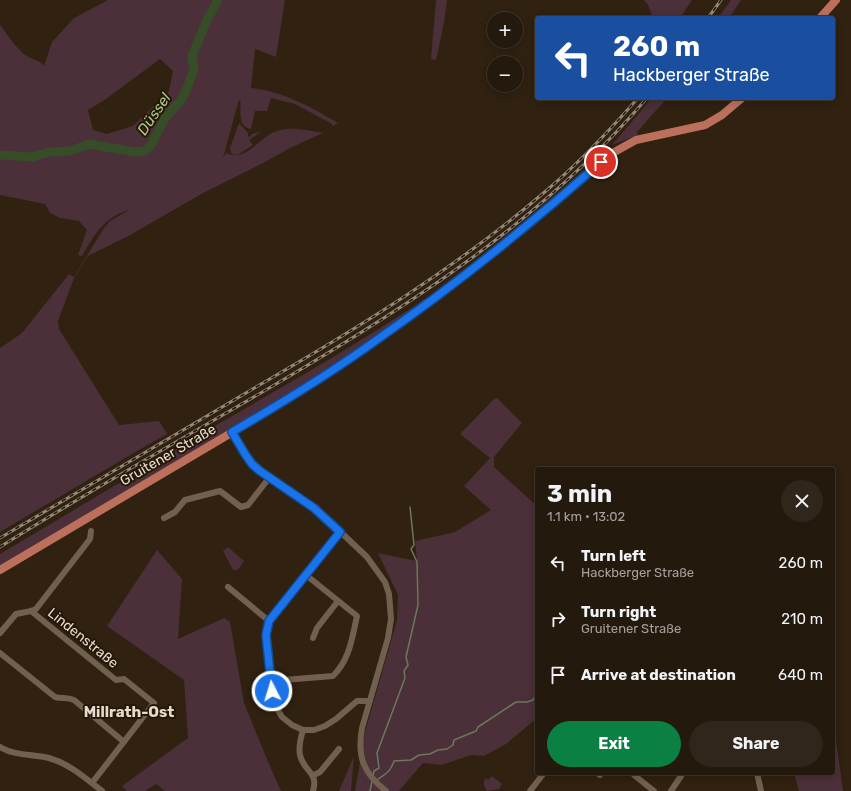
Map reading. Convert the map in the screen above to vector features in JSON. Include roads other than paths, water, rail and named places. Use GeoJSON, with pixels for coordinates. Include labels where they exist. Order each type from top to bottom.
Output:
{"type":"FeatureCollection","features":[{"type":"Feature","properties":{"kind":"main road"},"geometry":{"type":"LineString","coordinates":[[822,16],[836,0]]}},
{"type":"Feature","properties":{"kind":"main road","name":"Gruitener Straße"},"geometry":{"type":"LineString","coordinates":[[0,570],[293,396],[353,357],[437,297],[521,230],[617,149],[628,143],[641,139],[705,124],[722,115],[740,100]]}},
{"type":"Feature","properties":{"kind":"street"},"geometry":{"type":"LineString","coordinates":[[232,432],[252,464],[269,478],[314,508],[367,557],[385,582],[389,594],[391,619],[388,638],[360,741],[362,760],[368,772],[376,783],[386,791]]}},
{"type":"Feature","properties":{"kind":"street"},"geometry":{"type":"LineString","coordinates":[[164,518],[175,512],[185,500],[220,491],[240,506],[248,505],[269,478]]}},
{"type":"Feature","properties":{"kind":"street"},"geometry":{"type":"LineString","coordinates":[[0,633],[16,614],[36,609],[80,553],[90,539],[92,531]]}},
{"type":"Feature","properties":{"kind":"street"},"geometry":{"type":"LineString","coordinates":[[340,532],[269,621],[266,635],[275,705],[282,717],[292,725],[303,730],[314,730],[325,726],[336,719],[357,702],[370,701]]}},
{"type":"Feature","properties":{"kind":"street"},"geometry":{"type":"LineString","coordinates":[[271,681],[333,676],[340,669],[346,659],[357,616],[306,575]]}},
{"type":"Feature","properties":{"kind":"street"},"geometry":{"type":"LineString","coordinates":[[228,587],[269,621]]}},
{"type":"Feature","properties":{"kind":"street"},"geometry":{"type":"LineString","coordinates":[[313,638],[317,628],[338,601]]}},
{"type":"Feature","properties":{"kind":"street","name":"Lindenstraße"},"geometry":{"type":"LineString","coordinates":[[31,611],[116,680],[124,679],[154,703],[92,784]]}},
{"type":"Feature","properties":{"kind":"street"},"geometry":{"type":"LineString","coordinates":[[0,653],[55,697],[67,697],[74,700],[124,742]]}},
{"type":"Feature","properties":{"kind":"street"},"geometry":{"type":"LineString","coordinates":[[303,730],[299,744],[300,755],[307,769],[314,775],[314,791]]}},
{"type":"Feature","properties":{"kind":"street"},"geometry":{"type":"LineString","coordinates":[[0,747],[11,752],[49,758],[65,764],[77,771],[102,791]]}},
{"type":"Feature","properties":{"kind":"street"},"geometry":{"type":"LineString","coordinates":[[314,775],[320,772],[339,749]]}},
{"type":"Feature","properties":{"kind":"street"},"geometry":{"type":"LineString","coordinates":[[530,791],[542,775]]}},
{"type":"Feature","properties":{"kind":"street"},"geometry":{"type":"LineString","coordinates":[[634,775],[654,791]]}},
{"type":"Feature","properties":{"kind":"street"},"geometry":{"type":"LineString","coordinates":[[671,791],[682,775]]}},
{"type":"Feature","properties":{"kind":"street"},"geometry":{"type":"LineString","coordinates":[[757,775],[761,791]]}},
{"type":"Feature","properties":{"kind":"waterway","name":"Düssel"},"geometry":{"type":"LineString","coordinates":[[0,155],[32,157],[50,152],[70,151],[89,144],[135,152],[144,151],[150,147],[165,118],[181,100],[186,91],[194,69],[192,56],[207,20],[218,0]]}},
{"type":"Feature","properties":{"kind":"waterway"},"geometry":{"type":"LineString","coordinates":[[373,776],[374,771],[379,768],[377,753],[405,678],[404,671],[408,665],[406,657],[418,605],[417,562],[411,549],[414,545],[410,507]]}},
{"type":"Feature","properties":{"kind":"waterway"},"geometry":{"type":"LineString","coordinates":[[377,780],[389,770],[394,761],[411,760],[419,755],[430,754],[438,750],[447,749],[453,745],[454,740],[476,731],[478,727],[516,702],[527,702],[533,700],[535,696]]}},
{"type":"Feature","properties":{"kind":"waterway"},"geometry":{"type":"LineString","coordinates":[[370,791],[372,781]]}},
{"type":"Feature","properties":{"kind":"railway"},"geometry":{"type":"LineString","coordinates":[[709,16],[721,0]]}},
{"type":"Feature","properties":{"kind":"railway"},"geometry":{"type":"LineString","coordinates":[[0,538],[332,342],[443,271],[513,218],[559,179],[594,146],[636,100]]}},
{"type":"Feature","properties":{"kind":"railway"},"geometry":{"type":"LineString","coordinates":[[0,547],[33,526],[271,387],[373,325],[423,292],[518,222],[563,184],[606,142],[645,100]]}},
{"type":"Feature","properties":{"kind":"district","name":"Millrath-Ost"},"geometry":{"type":"Point","coordinates":[129,712]}}]}
